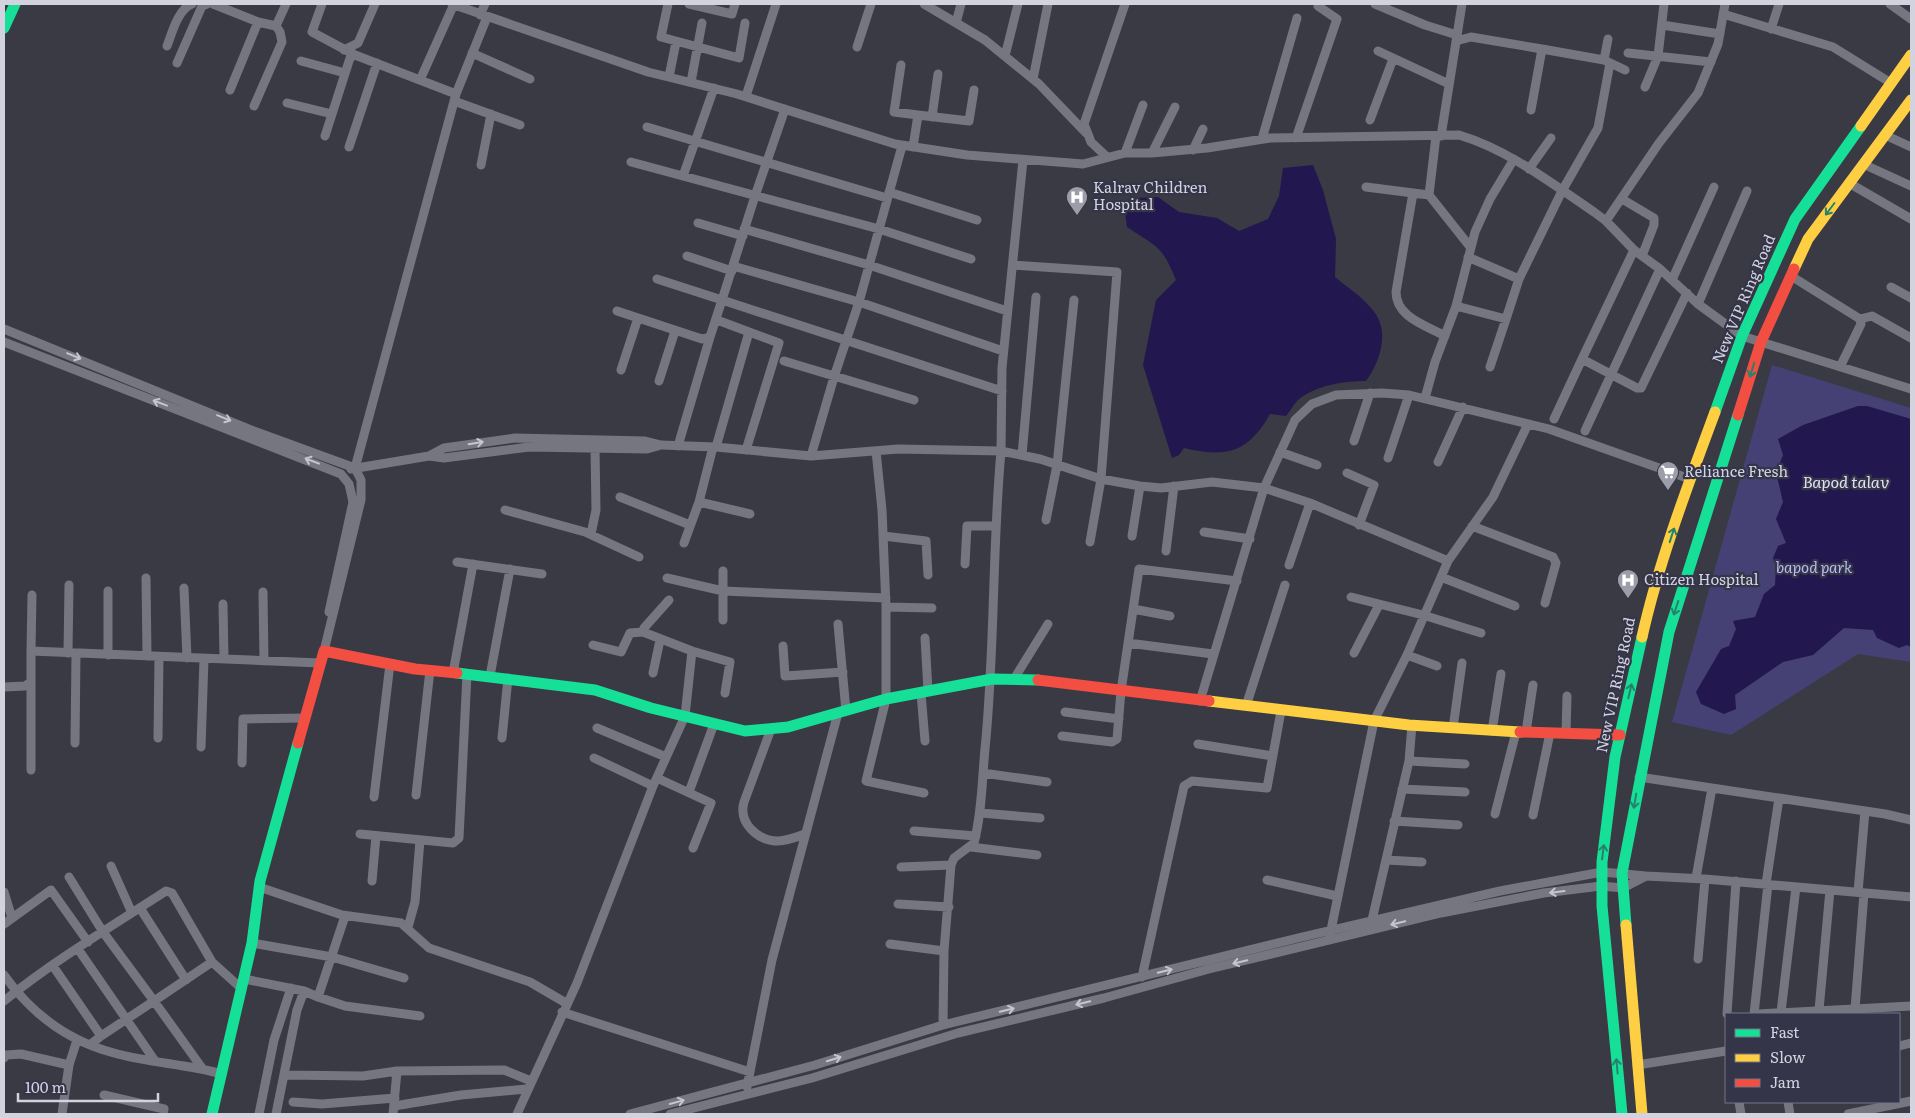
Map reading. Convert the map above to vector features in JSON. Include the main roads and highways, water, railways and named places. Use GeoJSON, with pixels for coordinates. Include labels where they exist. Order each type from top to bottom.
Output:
{"type":"FeatureCollection","features":[{"type":"Feature","properties":{"kind":"main road"},"geometry":{"type":"LineString","coordinates":[[4,28],[15,4]]}},
{"type":"Feature","properties":{"kind":"main road","name":"New VIP Ring Road"},"geometry":{"type":"LineString","coordinates":[[1622,1114],[1601,886],[1615,757],[1648,611],[1690,479],[1742,336],[1795,219],[1911,55]]}},
{"type":"Feature","properties":{"kind":"main road"},"geometry":{"type":"LineString","coordinates":[[1642,1114],[1636,1065],[1622,873],[1668,632],[1761,342],[1791,276],[1808,239],[1910,104]]}},
{"type":"Feature","properties":{"kind":"main road"},"geometry":{"type":"LineString","coordinates":[[212,1114],[252,943],[260,880],[325,646],[390,664],[595,690],[714,724],[746,731],[788,727],[886,698],[992,679],[1014,678],[1412,725],[1492,731],[1620,735]]}},
{"type":"Feature","properties":{"kind":"water"},"geometry":{"type":"Polygon","coordinates":[[[1313,165],[1323,190],[1336,239],[1335,277],[1367,304],[1377,316],[1381,325],[1382,344],[1376,364],[1366,381],[1340,383],[1322,387],[1298,400],[1286,416],[1270,414],[1262,427],[1244,445],[1224,452],[1184,448],[1179,455],[1172,458],[1143,365],[1156,300],[1176,280],[1166,259],[1158,248],[1127,227],[1125,212],[1136,198],[1158,197],[1179,212],[1217,218],[1239,231],[1268,219],[1279,196],[1283,168],[1313,165]]]}},
{"type":"Feature","properties":{"kind":"water","name":"Bapod talav"},"geometry":{"type":"Polygon","coordinates":[[[1858,406],[1867,406],[1911,419],[1911,647],[1907,645],[1899,648],[1877,638],[1873,630],[1844,628],[1813,655],[1783,662],[1735,695],[1736,709],[1724,714],[1701,704],[1696,692],[1721,649],[1729,646],[1736,629],[1733,621],[1755,617],[1764,594],[1775,585],[1776,566],[1773,558],[1778,546],[1786,543],[1776,519],[1783,502],[1776,472],[1783,455],[1778,439],[1803,425],[1858,406]]]}},
{"type":"Feature","properties":{"kind":"place","name":"Kalrav Children Hospital"},"geometry":{"type":"Point","coordinates":[1077,216]}},
{"type":"Feature","properties":{"kind":"place","name":"Reliance Fresh"},"geometry":{"type":"Point","coordinates":[1668,491]}},
{"type":"Feature","properties":{"kind":"place","name":"Citizen Hospital"},"geometry":{"type":"Point","coordinates":[1628,599]}},
{"type":"Feature","properties":{"kind":"park label","name":"bapod park"},"geometry":{"type":"Point","coordinates":[1814,568]}}]}
